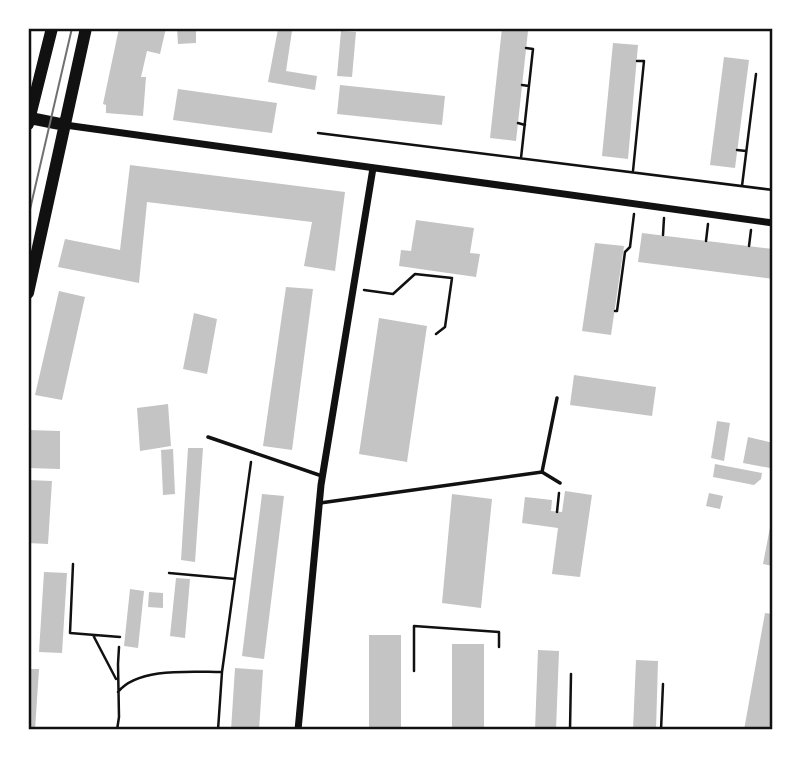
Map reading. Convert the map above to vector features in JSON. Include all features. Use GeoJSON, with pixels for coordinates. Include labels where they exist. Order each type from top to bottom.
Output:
{"type":"FeatureCollection","features":[{"type":"Feature","properties":{"kind":"main road"},"geometry":{"type":"LineString","coordinates":[[52,28],[29,121],[65,124]]}},
{"type":"Feature","properties":{"kind":"main road"},"geometry":{"type":"LineString","coordinates":[[28,293],[86,28]]}},
{"type":"Feature","properties":{"kind":"street"},"geometry":{"type":"LineString","coordinates":[[65,124],[773,223]]}},
{"type":"Feature","properties":{"kind":"street"},"geometry":{"type":"LineString","coordinates":[[298,730],[323,476],[373,168]]}},
{"type":"Feature","properties":{"kind":"lane"},"geometry":{"type":"LineString","coordinates":[[542,472],[557,398]]}},
{"type":"Feature","properties":{"kind":"lane"},"geometry":{"type":"LineString","coordinates":[[208,437],[323,476]]}},
{"type":"Feature","properties":{"kind":"lane"},"geometry":{"type":"LineString","coordinates":[[320,503],[542,472],[560,483]]}},
{"type":"Feature","properties":{"kind":"path"},"geometry":{"type":"LineString","coordinates":[[520,158],[533,49],[526,48]]}},
{"type":"Feature","properties":{"kind":"path"},"geometry":{"type":"LineString","coordinates":[[633,171],[644,61],[637,61]]}},
{"type":"Feature","properties":{"kind":"path"},"geometry":{"type":"LineString","coordinates":[[742,186],[755,74]]}},
{"type":"Feature","properties":{"kind":"path"},"geometry":{"type":"LineString","coordinates":[[746,80],[755,81]]}},
{"type":"Feature","properties":{"kind":"path"},"geometry":{"type":"LineString","coordinates":[[522,85],[529,86]]}},
{"type":"Feature","properties":{"kind":"path"},"geometry":{"type":"LineString","coordinates":[[634,97],[640,98]]}},
{"type":"Feature","properties":{"kind":"path"},"geometry":{"type":"LineString","coordinates":[[742,112],[751,113]]}},
{"type":"Feature","properties":{"kind":"path"},"geometry":{"type":"LineString","coordinates":[[517,123],[524,124]]}},
{"type":"Feature","properties":{"kind":"path"},"geometry":{"type":"LineString","coordinates":[[318,133],[773,190]]}},
{"type":"Feature","properties":{"kind":"path"},"geometry":{"type":"LineString","coordinates":[[630,133],[637,133]]}},
{"type":"Feature","properties":{"kind":"path"},"geometry":{"type":"LineString","coordinates":[[737,150],[746,152]]}},
{"type":"Feature","properties":{"kind":"path"},"geometry":{"type":"LineString","coordinates":[[615,311],[625,253],[630,247],[635,204]]}},
{"type":"Feature","properties":{"kind":"path"},"geometry":{"type":"LineString","coordinates":[[663,235],[664,225]]}},
{"type":"Feature","properties":{"kind":"path"},"geometry":{"type":"LineString","coordinates":[[706,241],[707,230]]}},
{"type":"Feature","properties":{"kind":"path"},"geometry":{"type":"LineString","coordinates":[[749,246],[750,235]]}},
{"type":"Feature","properties":{"kind":"path"},"geometry":{"type":"LineString","coordinates":[[353,288],[393,295],[415,274],[452,278],[445,327],[436,334]]}},
{"type":"Feature","properties":{"kind":"path"},"geometry":{"type":"LineString","coordinates":[[218,730],[222,672],[252,452]]}},
{"type":"Feature","properties":{"kind":"path"},"geometry":{"type":"LineString","coordinates":[[557,512],[560,483]]}},
{"type":"Feature","properties":{"kind":"path"},"geometry":{"type":"LineString","coordinates":[[73,564],[70,633],[120,637]]}},
{"type":"Feature","properties":{"kind":"path"},"geometry":{"type":"LineString","coordinates":[[169,573],[235,579]]}},
{"type":"Feature","properties":{"kind":"path"},"geometry":{"type":"LineString","coordinates":[[414,671],[414,626],[499,632],[499,647]]}},
{"type":"Feature","properties":{"kind":"path"},"geometry":{"type":"LineString","coordinates":[[93,635],[118,681]]}},
{"type":"Feature","properties":{"kind":"path"},"geometry":{"type":"LineString","coordinates":[[117,730],[119,647]]}},
{"type":"Feature","properties":{"kind":"path"},"geometry":{"type":"LineString","coordinates":[[118,692],[128,682],[169,672],[222,672]]}},
{"type":"Feature","properties":{"kind":"path"},"geometry":{"type":"LineString","coordinates":[[570,730],[571,674]]}},
{"type":"Feature","properties":{"kind":"path"},"geometry":{"type":"LineString","coordinates":[[661,730],[663,684]]}},
{"type":"Feature","properties":{"kind":"building"},"geometry":{"type":"Polygon","coordinates":[[[119,28],[166,28],[160,54],[147,51],[141,77],[146,77],[143,116],[106,113],[106,105],[103,104],[119,28]]]}},
{"type":"Feature","properties":{"kind":"building"},"geometry":{"type":"Polygon","coordinates":[[[177,28],[196,28],[196,43],[178,44],[177,28]]]}},
{"type":"Feature","properties":{"kind":"building"},"geometry":{"type":"Polygon","coordinates":[[[296,28],[340,28],[341,31],[296,31],[296,28]]]}},
{"type":"Feature","properties":{"kind":"building"},"geometry":{"type":"Polygon","coordinates":[[[502,28],[528,31],[516,141],[490,138],[502,28]]]}},
{"type":"Feature","properties":{"kind":"building"},"geometry":{"type":"Polygon","coordinates":[[[278,29],[292,31],[286,71],[317,76],[315,90],[268,82],[278,29]]]}},
{"type":"Feature","properties":{"kind":"building"},"geometry":{"type":"Polygon","coordinates":[[[341,31],[356,32],[352,77],[337,76],[341,31]]]}},
{"type":"Feature","properties":{"kind":"building"},"geometry":{"type":"Polygon","coordinates":[[[613,43],[638,45],[628,159],[602,156],[613,43]]]}},
{"type":"Feature","properties":{"kind":"building"},"geometry":{"type":"Polygon","coordinates":[[[724,57],[749,60],[735,168],[710,165],[724,57]]]}},
{"type":"Feature","properties":{"kind":"building"},"geometry":{"type":"Polygon","coordinates":[[[340,85],[445,96],[442,125],[337,114],[340,85]]]}},
{"type":"Feature","properties":{"kind":"building"},"geometry":{"type":"Polygon","coordinates":[[[178,89],[277,103],[272,133],[173,120],[178,89]]]}},
{"type":"Feature","properties":{"kind":"building"},"geometry":{"type":"Polygon","coordinates":[[[130,165],[345,192],[335,271],[304,266],[312,222],[147,202],[139,283],[58,267],[65,239],[120,250],[130,165]]]}},
{"type":"Feature","properties":{"kind":"building"},"geometry":{"type":"Polygon","coordinates":[[[416,220],[474,228],[470,253],[480,254],[476,277],[399,266],[401,250],[411,251],[416,220]]]}},
{"type":"Feature","properties":{"kind":"building"},"geometry":{"type":"Polygon","coordinates":[[[642,233],[773,249],[773,279],[638,262],[642,233]]]}},
{"type":"Feature","properties":{"kind":"building"},"geometry":{"type":"Polygon","coordinates":[[[595,243],[624,246],[611,335],[582,331],[595,243]]]}},
{"type":"Feature","properties":{"kind":"building"},"geometry":{"type":"Polygon","coordinates":[[[286,287],[313,289],[292,450],[263,446],[286,287]]]}},
{"type":"Feature","properties":{"kind":"building"},"geometry":{"type":"Polygon","coordinates":[[[59,291],[85,297],[62,400],[35,395],[59,291]]]}},
{"type":"Feature","properties":{"kind":"building"},"geometry":{"type":"Polygon","coordinates":[[[194,313],[217,319],[207,374],[183,369],[194,313]]]}},
{"type":"Feature","properties":{"kind":"building"},"geometry":{"type":"Polygon","coordinates":[[[379,318],[427,326],[407,462],[359,454],[379,318]]]}},
{"type":"Feature","properties":{"kind":"building"},"geometry":{"type":"Polygon","coordinates":[[[574,375],[656,387],[652,416],[570,405],[574,375]]]}},
{"type":"Feature","properties":{"kind":"building"},"geometry":{"type":"Polygon","coordinates":[[[168,404],[171,446],[140,451],[137,408],[168,404]]]}},
{"type":"Feature","properties":{"kind":"building"},"geometry":{"type":"Polygon","coordinates":[[[717,421],[730,423],[724,461],[711,458],[717,421]]]}},
{"type":"Feature","properties":{"kind":"building"},"geometry":{"type":"Polygon","coordinates":[[[28,430],[60,431],[60,469],[28,468],[28,430]]]}},
{"type":"Feature","properties":{"kind":"building"},"geometry":{"type":"Polygon","coordinates":[[[748,437],[773,443],[770,468],[743,463],[748,437]]]}},
{"type":"Feature","properties":{"kind":"building"},"geometry":{"type":"Polygon","coordinates":[[[188,448],[203,448],[195,562],[181,560],[188,448]]]}},
{"type":"Feature","properties":{"kind":"building"},"geometry":{"type":"Polygon","coordinates":[[[173,449],[175,494],[163,495],[161,450],[173,449]]]}},
{"type":"Feature","properties":{"kind":"building"},"geometry":{"type":"Polygon","coordinates":[[[715,464],[762,473],[761,479],[754,485],[713,477],[715,464]]]}},
{"type":"Feature","properties":{"kind":"building"},"geometry":{"type":"Polygon","coordinates":[[[28,480],[52,481],[48,544],[28,543],[28,480]]]}},
{"type":"Feature","properties":{"kind":"building"},"geometry":{"type":"Polygon","coordinates":[[[565,491],[592,495],[580,577],[552,574],[558,528],[522,523],[525,497],[552,500],[551,511],[562,512],[565,491]]]}},
{"type":"Feature","properties":{"kind":"building"},"geometry":{"type":"Polygon","coordinates":[[[709,493],[723,496],[720,509],[706,506],[709,493]]]}},
{"type":"Feature","properties":{"kind":"building"},"geometry":{"type":"Polygon","coordinates":[[[262,494],[284,496],[264,659],[242,656],[262,494]]]}},
{"type":"Feature","properties":{"kind":"building"},"geometry":{"type":"Polygon","coordinates":[[[452,494],[492,499],[481,608],[442,603],[452,494]]]}},
{"type":"Feature","properties":{"kind":"building"},"geometry":{"type":"Polygon","coordinates":[[[773,518],[773,566],[763,564],[773,518]]]}},
{"type":"Feature","properties":{"kind":"building"},"geometry":{"type":"Polygon","coordinates":[[[44,572],[67,573],[62,653],[39,652],[44,572]]]}},
{"type":"Feature","properties":{"kind":"building"},"geometry":{"type":"Polygon","coordinates":[[[176,578],[190,579],[185,638],[170,636],[176,578]]]}},
{"type":"Feature","properties":{"kind":"building"},"geometry":{"type":"Polygon","coordinates":[[[130,589],[144,591],[138,648],[124,646],[130,589]]]}},
{"type":"Feature","properties":{"kind":"building"},"geometry":{"type":"Polygon","coordinates":[[[149,592],[163,593],[163,608],[148,607],[149,592]]]}},
{"type":"Feature","properties":{"kind":"building"},"geometry":{"type":"Polygon","coordinates":[[[765,613],[773,614],[773,709],[769,730],[744,730],[765,613]]]}},
{"type":"Feature","properties":{"kind":"building"},"geometry":{"type":"Polygon","coordinates":[[[369,635],[401,635],[401,730],[369,730],[369,635]]]}},
{"type":"Feature","properties":{"kind":"building"},"geometry":{"type":"Polygon","coordinates":[[[452,644],[484,644],[484,730],[452,730],[452,644]]]}},
{"type":"Feature","properties":{"kind":"building"},"geometry":{"type":"Polygon","coordinates":[[[538,650],[559,651],[556,730],[535,730],[538,650]]]}},
{"type":"Feature","properties":{"kind":"building"},"geometry":{"type":"Polygon","coordinates":[[[636,660],[658,661],[656,730],[633,730],[636,660]]]}},
{"type":"Feature","properties":{"kind":"building"},"geometry":{"type":"Polygon","coordinates":[[[235,668],[263,670],[259,730],[231,730],[235,668]]]}},
{"type":"Feature","properties":{"kind":"building"},"geometry":{"type":"Polygon","coordinates":[[[28,669],[39,669],[35,730],[28,730],[28,669]]]}},
{"type":"Feature","properties":{"kind":"tram line"},"geometry":{"type":"LineString","coordinates":[[28,218],[72,28]]}}]}
